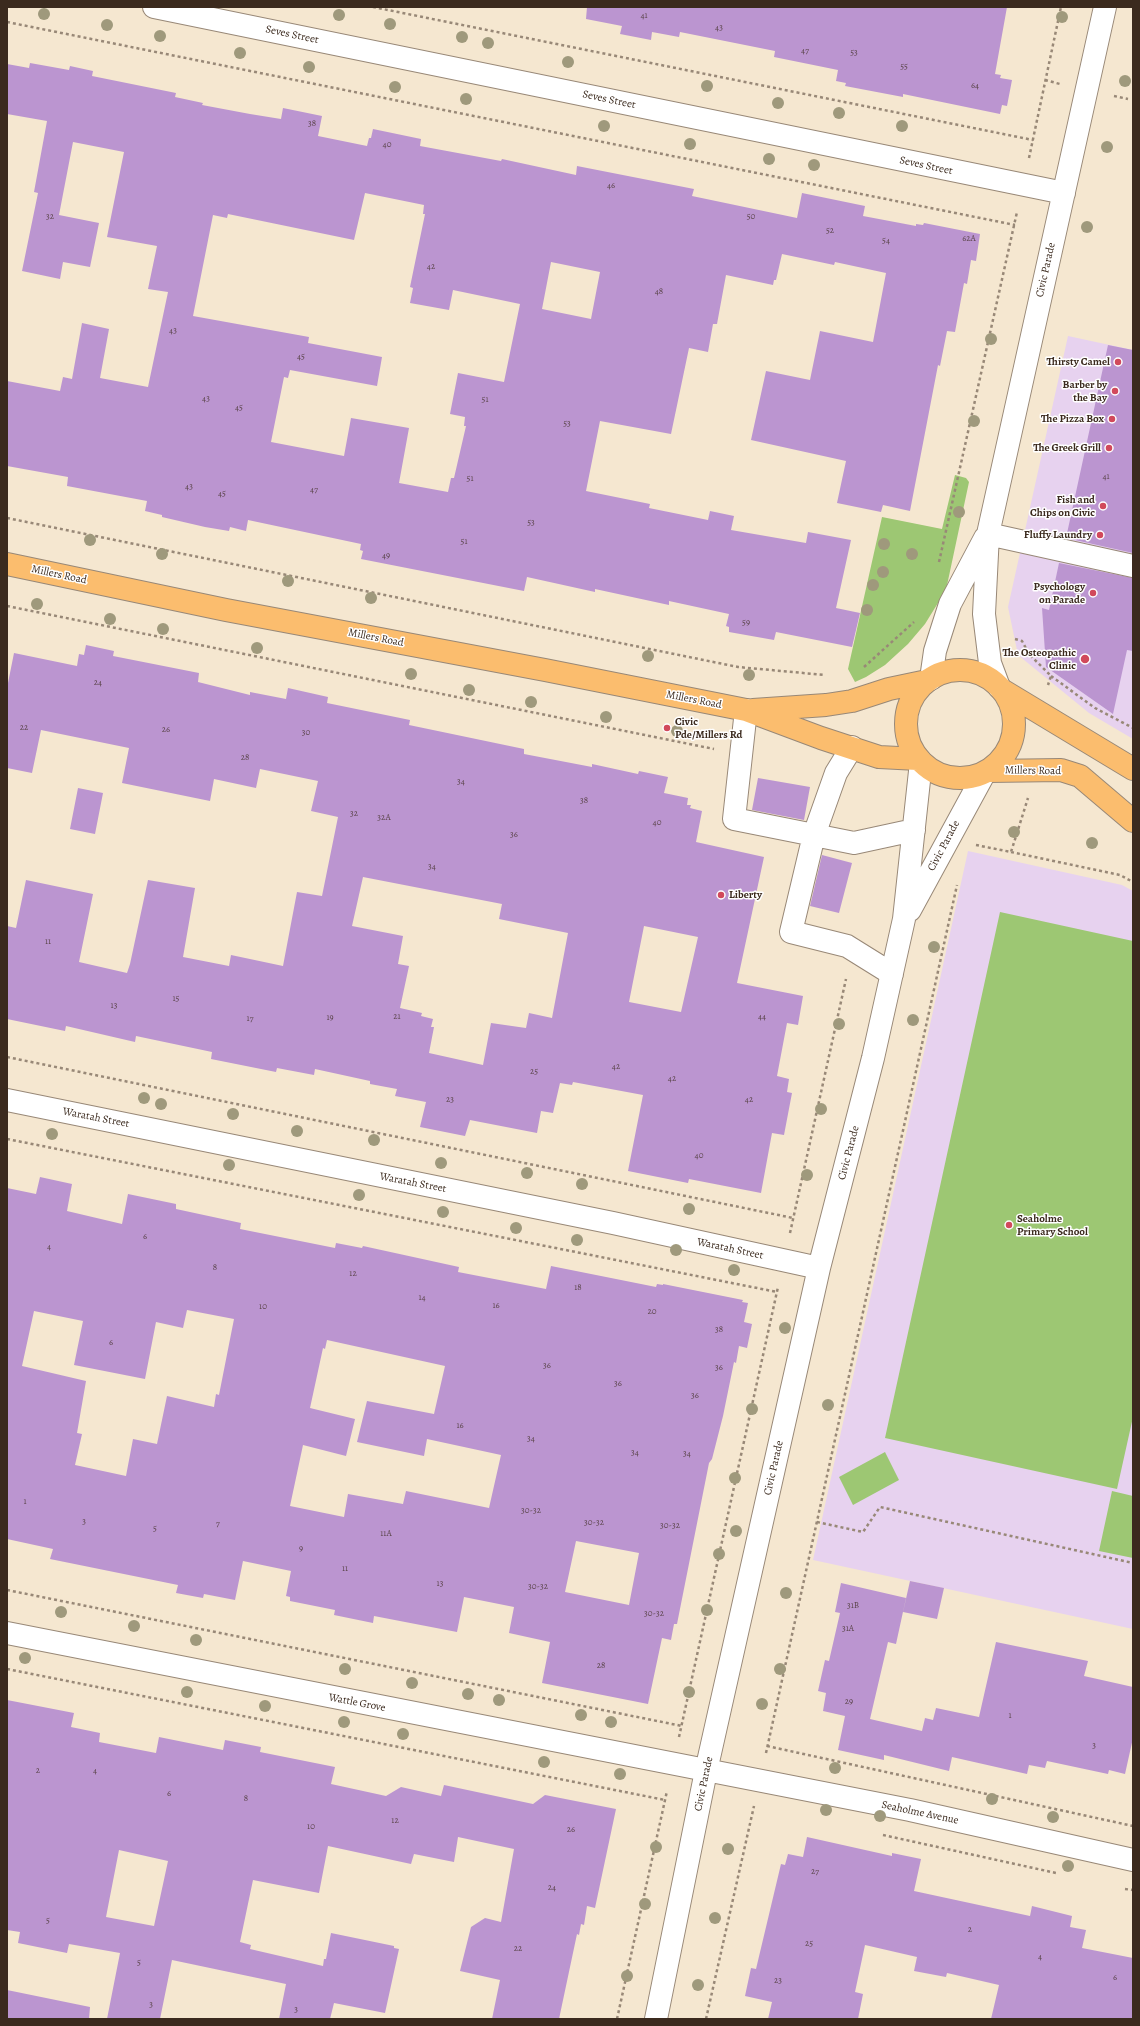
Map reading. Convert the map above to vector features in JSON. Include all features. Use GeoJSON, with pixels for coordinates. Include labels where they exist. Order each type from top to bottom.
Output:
{"type":"FeatureCollection","features":[{"type":"Feature","properties":{"kind":"main road","name":"Millers Road"},"geometry":{"type":"LineString","coordinates":[[7,564],[226,610],[545,670],[746,710],[821,738],[879,757],[919,761]]}},
{"type":"Feature","properties":{"kind":"main road"},"geometry":{"type":"LineString","coordinates":[[1001,688],[1010,703],[1014,718],[1013,734],[1009,748],[1000,761],[986,772],[967,779],[950,778],[934,773],[919,761],[909,744],[906,727],[908,710],[915,694],[929,680],[944,672],[959,670],[974,672],[988,678],[1001,688],[1133,769]]}},
{"type":"Feature","properties":{"kind":"main road","name":"Millers Road"},"geometry":{"type":"LineString","coordinates":[[746,710],[826,705],[852,701],[889,689],[929,680]]}},
{"type":"Feature","properties":{"kind":"main road","name":"Millers Road"},"geometry":{"type":"LineString","coordinates":[[986,772],[1061,770],[1080,776],[1133,821]]}},
{"type":"Feature","properties":{"kind":"street","name":"Seves Street"},"geometry":{"type":"LineString","coordinates":[[154,7],[1064,193]]}},
{"type":"Feature","properties":{"kind":"street","name":"Civic Parade"},"geometry":{"type":"LineString","coordinates":[[1001,688],[990,663],[985,632],[984,614],[988,534],[1105,7]]}},
{"type":"Feature","properties":{"kind":"street","name":"Civic Parade"},"geometry":{"type":"LineString","coordinates":[[929,680],[935,651],[950,604],[988,534]]}},
{"type":"Feature","properties":{"kind":"street"},"geometry":{"type":"LineString","coordinates":[[988,534],[1133,566]]}},
{"type":"Feature","properties":{"kind":"street"},"geometry":{"type":"LineString","coordinates":[[746,710],[734,819],[854,843],[914,830]]}},
{"type":"Feature","properties":{"kind":"street"},"geometry":{"type":"LineString","coordinates":[[852,747],[836,773],[814,835],[791,932],[847,946],[892,974]]}},
{"type":"Feature","properties":{"kind":"street","name":"Civic Parade"},"geometry":{"type":"LineString","coordinates":[[656,2019],[706,1772],[819,1268],[873,1058],[904,920],[914,830],[919,761]]}},
{"type":"Feature","properties":{"kind":"street","name":"Civic Parade"},"geometry":{"type":"LineString","coordinates":[[904,920],[986,772]]}},
{"type":"Feature","properties":{"kind":"street","name":"Waratah Street"},"geometry":{"type":"LineString","coordinates":[[7,1100],[613,1223],[819,1268]]}},
{"type":"Feature","properties":{"kind":"street","name":"Wattle Grove"},"geometry":{"type":"LineString","coordinates":[[7,1633],[706,1772]]}},
{"type":"Feature","properties":{"kind":"street","name":"Seaholme Avenue"},"geometry":{"type":"LineString","coordinates":[[706,1772],[910,1810],[1133,1860]]}},
{"type":"Feature","properties":{"kind":"path"},"geometry":{"type":"LineString","coordinates":[[373,7],[1033,140]]}},
{"type":"Feature","properties":{"kind":"path"},"geometry":{"type":"LineString","coordinates":[[938,568],[1062,7]]}},
{"type":"Feature","properties":{"kind":"path"},"geometry":{"type":"LineString","coordinates":[[7,22],[1015,225]]}},
{"type":"Feature","properties":{"kind":"path"},"geometry":{"type":"LineString","coordinates":[[7,518],[738,667],[828,676]]}},
{"type":"Feature","properties":{"kind":"path"},"geometry":{"type":"LineString","coordinates":[[7,606],[720,750]]}},
{"type":"Feature","properties":{"kind":"path"},"geometry":{"type":"LineString","coordinates":[[862,668],[925,612],[945,619]]}},
{"type":"Feature","properties":{"kind":"path"},"geometry":{"type":"LineString","coordinates":[[985,632],[1022,641],[1029,654],[1051,676],[1095,708],[1133,728]]}},
{"type":"Feature","properties":{"kind":"path"},"geometry":{"type":"LineString","coordinates":[[1040,712],[1051,676]]}},
{"type":"Feature","properties":{"kind":"path"},"geometry":{"type":"LineString","coordinates":[[1011,852],[1030,790],[1032,770]]}},
{"type":"Feature","properties":{"kind":"path"},"geometry":{"type":"LineString","coordinates":[[974,845],[1120,875],[1133,882]]}},
{"type":"Feature","properties":{"kind":"path"},"geometry":{"type":"LineString","coordinates":[[706,2019],[958,882]]}},
{"type":"Feature","properties":{"kind":"path"},"geometry":{"type":"LineString","coordinates":[[617,2019],[847,976]]}},
{"type":"Feature","properties":{"kind":"path"},"geometry":{"type":"LineString","coordinates":[[7,1057],[793,1218]]}},
{"type":"Feature","properties":{"kind":"path"},"geometry":{"type":"LineString","coordinates":[[7,1139],[777,1292]]}},
{"type":"Feature","properties":{"kind":"path"},"geometry":{"type":"LineString","coordinates":[[817,1522],[863,1532],[880,1507],[1133,1563]]}},
{"type":"Feature","properties":{"kind":"path"},"geometry":{"type":"LineString","coordinates":[[7,1590],[682,1726]]}},
{"type":"Feature","properties":{"kind":"path"},"geometry":{"type":"LineString","coordinates":[[7,1669],[665,1800]]}},
{"type":"Feature","properties":{"kind":"path"},"geometry":{"type":"LineString","coordinates":[[767,1746],[1133,1826]]}},
{"type":"Feature","properties":{"kind":"path"},"geometry":{"type":"LineString","coordinates":[[754,1807],[761,1808]]}},
{"type":"Feature","properties":{"kind":"path"},"geometry":{"type":"LineString","coordinates":[[877,1834],[1063,1875]]}},
{"type":"Feature","properties":{"kind":"path"},"geometry":{"type":"LineString","coordinates":[[1118,1887],[1133,1890]]}},
{"type":"Feature","properties":{"kind":"shaded area"},"geometry":{"type":"Polygon","coordinates":[[[1068,336],[1133,350],[1133,739],[1089,713],[1018,655],[1008,607],[1068,336]]]}},
{"type":"Feature","properties":{"kind":"shaded area","name":"Seaholme Primary School"},"geometry":{"type":"Polygon","coordinates":[[[968,851],[1122,885],[1133,891],[1133,1629],[813,1560],[968,851]]]}},
{"type":"Feature","properties":{"kind":"green space"},"geometry":{"type":"Polygon","coordinates":[[[955,475],[966,478],[969,482],[946,590],[925,624],[908,644],[885,665],[855,682],[848,669],[882,517],[942,529],[955,475]]]}},
{"type":"Feature","properties":{"kind":"green space"},"geometry":{"type":"Polygon","coordinates":[[[1000,912],[1133,941],[1133,1417],[1117,1489],[885,1438],[1000,912]]]}},
{"type":"Feature","properties":{"kind":"green space"},"geometry":{"type":"Polygon","coordinates":[[[885,1452],[899,1480],[853,1505],[839,1477],[885,1452]]]}},
{"type":"Feature","properties":{"kind":"green space"},"geometry":{"type":"Polygon","coordinates":[[[1112,1491],[1133,1496],[1133,1558],[1099,1551],[1112,1491]]]}},
{"type":"Feature","properties":{"kind":"building"},"geometry":{"type":"Polygon","coordinates":[[[587,7],[1007,7],[995,74],[1001,75],[1000,78],[1012,80],[1007,106],[1002,105],[1000,114],[903,94],[903,97],[845,86],[846,83],[836,81],[838,70],[774,57],[775,51],[680,32],[679,37],[652,32],[651,40],[620,34],[622,26],[586,19],[587,7]]]}},
{"type":"Feature","properties":{"kind":"building"},"geometry":{"type":"Polygon","coordinates":[[[30,63],[69,70],[70,66],[93,71],[92,76],[176,93],[175,97],[203,103],[202,105],[250,114],[281,119],[283,108],[322,116],[318,136],[367,146],[373,129],[421,139],[420,146],[501,161],[502,159],[576,175],[577,166],[694,189],[692,196],[797,218],[802,193],[865,206],[863,216],[916,226],[916,224],[923,225],[924,223],[980,234],[976,261],[971,260],[967,284],[964,283],[955,332],[947,331],[940,366],[938,365],[910,511],[883,505],[881,512],[837,503],[846,461],[751,440],[766,371],[810,380],[820,331],[873,342],[886,273],[835,262],[834,265],[782,254],[776,280],[774,280],[773,285],[726,275],[717,324],[713,324],[708,352],[689,348],[671,434],[600,421],[586,491],[650,504],[649,508],[708,520],[710,511],[734,516],[731,530],[806,543],[808,532],[851,540],[836,608],[860,613],[852,647],[776,632],[774,640],[729,632],[729,627],[726,626],[729,614],[669,601],[669,605],[595,589],[595,592],[527,577],[524,591],[361,559],[363,551],[360,550],[361,544],[248,520],[246,531],[230,527],[229,531],[205,527],[162,517],[162,515],[145,511],[147,501],[67,486],[68,477],[7,466],[7,381],[60,391],[63,377],[72,379],[82,323],[109,329],[100,378],[148,387],[168,292],[148,289],[157,246],[107,237],[124,152],[73,142],[59,215],[99,223],[90,267],[63,262],[60,279],[22,271],[38,193],[34,192],[47,121],[7,114],[7,64],[29,68],[30,63]],[[365,193],[354,240],[228,214],[227,218],[213,215],[193,316],[309,337],[308,343],[382,357],[377,386],[290,370],[288,378],[284,377],[271,442],[344,456],[351,418],[409,428],[399,483],[448,492],[451,478],[454,478],[466,426],[464,426],[465,417],[450,414],[458,373],[504,382],[520,304],[453,290],[449,310],[410,303],[413,288],[410,287],[425,214],[423,214],[424,205],[365,193]],[[551,262],[542,309],[591,319],[600,272],[551,262]]]}},
{"type":"Feature","properties":{"kind":"building"},"geometry":{"type":"Polygon","coordinates":[[[1108,345],[1133,350],[1133,553],[1066,538],[1108,345]]]}},
{"type":"Feature","properties":{"kind":"building"},"geometry":{"type":"Polygon","coordinates":[[[1059,563],[1133,578],[1133,651],[1127,650],[1113,714],[1046,667],[1042,608],[1049,610],[1059,563]]]}},
{"type":"Feature","properties":{"kind":"building"},"geometry":{"type":"Polygon","coordinates":[[[86,645],[114,651],[113,656],[199,673],[198,682],[250,695],[250,692],[286,699],[288,688],[328,697],[327,703],[410,720],[409,725],[524,749],[524,754],[592,767],[592,764],[638,774],[639,771],[668,777],[664,793],[688,798],[687,805],[691,805],[690,808],[702,811],[696,842],[764,857],[737,983],[803,996],[798,1025],[787,1023],[777,1076],[789,1079],[787,1092],[792,1093],[784,1135],[772,1133],[761,1193],[689,1179],[688,1183],[628,1171],[643,1095],[573,1082],[572,1085],[560,1083],[553,1113],[541,1111],[537,1133],[470,1120],[465,1136],[420,1127],[426,1102],[395,1096],[397,1089],[370,1084],[370,1081],[315,1069],[314,1075],[277,1068],[276,1072],[211,1059],[212,1052],[136,1036],[135,1042],[66,1026],[65,1031],[7,1019],[7,926],[16,928],[26,880],[93,894],[79,962],[127,973],[148,880],[195,888],[183,957],[229,966],[231,955],[283,966],[297,892],[322,896],[338,817],[311,811],[318,781],[260,769],[256,788],[214,779],[210,801],[122,783],[129,748],[41,730],[32,773],[7,768],[7,688],[14,653],[77,666],[79,654],[84,655],[86,645]],[[363,877],[352,926],[403,936],[398,964],[409,966],[400,1008],[422,1013],[421,1016],[433,1019],[431,1027],[434,1027],[429,1053],[483,1065],[491,1023],[526,1028],[529,1013],[552,1018],[568,933],[499,919],[502,904],[363,877]],[[644,926],[629,1002],[681,1012],[698,937],[644,926]]]}},
{"type":"Feature","properties":{"kind":"building"},"geometry":{"type":"Polygon","coordinates":[[[758,778],[810,787],[804,820],[752,810],[758,778]]]}},
{"type":"Feature","properties":{"kind":"building"},"geometry":{"type":"Polygon","coordinates":[[[78,788],[103,793],[95,834],[70,829],[78,788]]]}},
{"type":"Feature","properties":{"kind":"building"},"geometry":{"type":"Polygon","coordinates":[[[822,855],[852,863],[839,913],[810,906],[822,855]]]}},
{"type":"Feature","properties":{"kind":"building"},"geometry":{"type":"Polygon","coordinates":[[[40,1177],[72,1184],[67,1211],[122,1224],[128,1194],[176,1204],[176,1209],[241,1223],[240,1229],[335,1248],[336,1243],[362,1248],[363,1246],[459,1267],[458,1272],[546,1289],[551,1266],[656,1287],[657,1284],[663,1284],[743,1300],[742,1302],[748,1303],[744,1322],[752,1324],[747,1348],[739,1346],[736,1363],[734,1362],[723,1416],[712,1459],[709,1463],[677,1624],[674,1624],[671,1640],[662,1638],[648,1704],[542,1683],[550,1642],[509,1633],[514,1607],[464,1597],[457,1632],[374,1616],[373,1623],[334,1615],[335,1610],[290,1601],[290,1597],[286,1596],[291,1571],[243,1561],[235,1600],[204,1594],[203,1598],[176,1593],[178,1585],[50,1559],[53,1549],[7,1539],[7,1188],[36,1194],[40,1177]],[[187,1310],[183,1328],[156,1322],[145,1379],[74,1365],[83,1321],[34,1311],[22,1366],[86,1381],[77,1433],[82,1434],[75,1465],[126,1476],[133,1439],[157,1444],[167,1396],[214,1407],[216,1394],[219,1395],[234,1319],[187,1310]],[[327,1340],[325,1349],[323,1348],[310,1408],[355,1419],[346,1456],[303,1445],[290,1506],[344,1517],[348,1494],[403,1504],[406,1491],[489,1508],[501,1455],[427,1439],[424,1456],[357,1442],[367,1401],[434,1414],[445,1366],[327,1340]],[[576,1541],[565,1592],[629,1605],[639,1553],[576,1541]]]}},
{"type":"Feature","properties":{"kind":"building"},"geometry":{"type":"Polygon","coordinates":[[[910,1581],[944,1588],[937,1619],[903,1612],[910,1581]]]}},
{"type":"Feature","properties":{"kind":"building"},"geometry":{"type":"Polygon","coordinates":[[[841,1583],[906,1598],[896,1644],[888,1642],[870,1719],[922,1731],[925,1718],[933,1720],[936,1708],[979,1717],[996,1642],[1088,1661],[1084,1676],[1133,1687],[1133,1738],[1125,1774],[1109,1770],[1108,1774],[1047,1761],[1045,1768],[1029,1765],[1027,1774],[952,1757],[949,1771],[884,1755],[884,1760],[838,1750],[845,1716],[823,1711],[826,1693],[818,1691],[825,1660],[829,1661],[840,1613],[835,1612],[841,1583]]]}},
{"type":"Feature","properties":{"kind":"building"},"geometry":{"type":"Polygon","coordinates":[[[7,1700],[74,1713],[71,1727],[100,1733],[99,1742],[156,1753],[159,1737],[223,1750],[225,1740],[261,1747],[260,1752],[335,1767],[331,1784],[386,1796],[401,1787],[441,1796],[444,1785],[533,1804],[545,1795],[616,1809],[595,1908],[587,1906],[584,1925],[581,1924],[579,1935],[577,1934],[559,2019],[492,2019],[500,1980],[460,1971],[471,1927],[485,1918],[501,1922],[514,1849],[458,1837],[454,1862],[414,1854],[411,1864],[328,1846],[319,1893],[253,1880],[240,1942],[251,1945],[250,1949],[323,1966],[324,1959],[326,1959],[331,1933],[394,1946],[394,1948],[399,1949],[385,2013],[334,2003],[330,2019],[279,2019],[286,1984],[172,1960],[160,2019],[107,2019],[120,1953],[69,1944],[67,1953],[18,1943],[20,1932],[7,1930],[7,1700]],[[119,1850],[106,1917],[154,1926],[168,1861],[119,1850]]]}},
{"type":"Feature","properties":{"kind":"building"},"geometry":{"type":"Polygon","coordinates":[[[807,1837],[892,1856],[892,1853],[921,1859],[914,1891],[1030,1916],[1032,1906],[1072,1916],[1070,1927],[1086,1930],[1082,1948],[1133,1958],[1133,2019],[991,2019],[999,1985],[947,1973],[946,1977],[914,1971],[917,1957],[865,1945],[855,1992],[863,1994],[858,2019],[768,2019],[772,2002],[745,1996],[751,1968],[756,1969],[781,1864],[785,1865],[788,1854],[803,1857],[807,1837]]]}},
{"type":"Feature","properties":{"kind":"building"},"geometry":{"type":"Polygon","coordinates":[[[7,1990],[90,2007],[89,2019],[7,2019],[7,1990]]]}},
{"type":"Feature","properties":{"kind":"place","name":"Thirsty Camel"},"geometry":{"type":"Point","coordinates":[1118,362]}},
{"type":"Feature","properties":{"kind":"place","name":"Barber by the Bay"},"geometry":{"type":"Point","coordinates":[1115,391]}},
{"type":"Feature","properties":{"kind":"place","name":"The Pizza Box"},"geometry":{"type":"Point","coordinates":[1112,419]}},
{"type":"Feature","properties":{"kind":"place","name":"The Greek Grill"},"geometry":{"type":"Point","coordinates":[1109,448]}},
{"type":"Feature","properties":{"kind":"place","name":"Fish and Chips on Civic"},"geometry":{"type":"Point","coordinates":[1103,506]}},
{"type":"Feature","properties":{"kind":"place","name":"Fluffy Laundry"},"geometry":{"type":"Point","coordinates":[1100,535]}},
{"type":"Feature","properties":{"kind":"place","name":"Psychology on Parade"},"geometry":{"type":"Point","coordinates":[1093,593]}},
{"type":"Feature","properties":{"kind":"place","name":"The Osteopathic Clinic"},"geometry":{"type":"Point","coordinates":[1085,659]}},
{"type":"Feature","properties":{"kind":"place","name":"Civic Pde/Millers Rd"},"geometry":{"type":"Point","coordinates":[667,728]}},
{"type":"Feature","properties":{"kind":"place","name":"Liberty"},"geometry":{"type":"Point","coordinates":[721,895]}},
{"type":"Feature","properties":{"kind":"place","name":"Seaholme Primary School"},"geometry":{"type":"Point","coordinates":[1009,1225]}}]}
